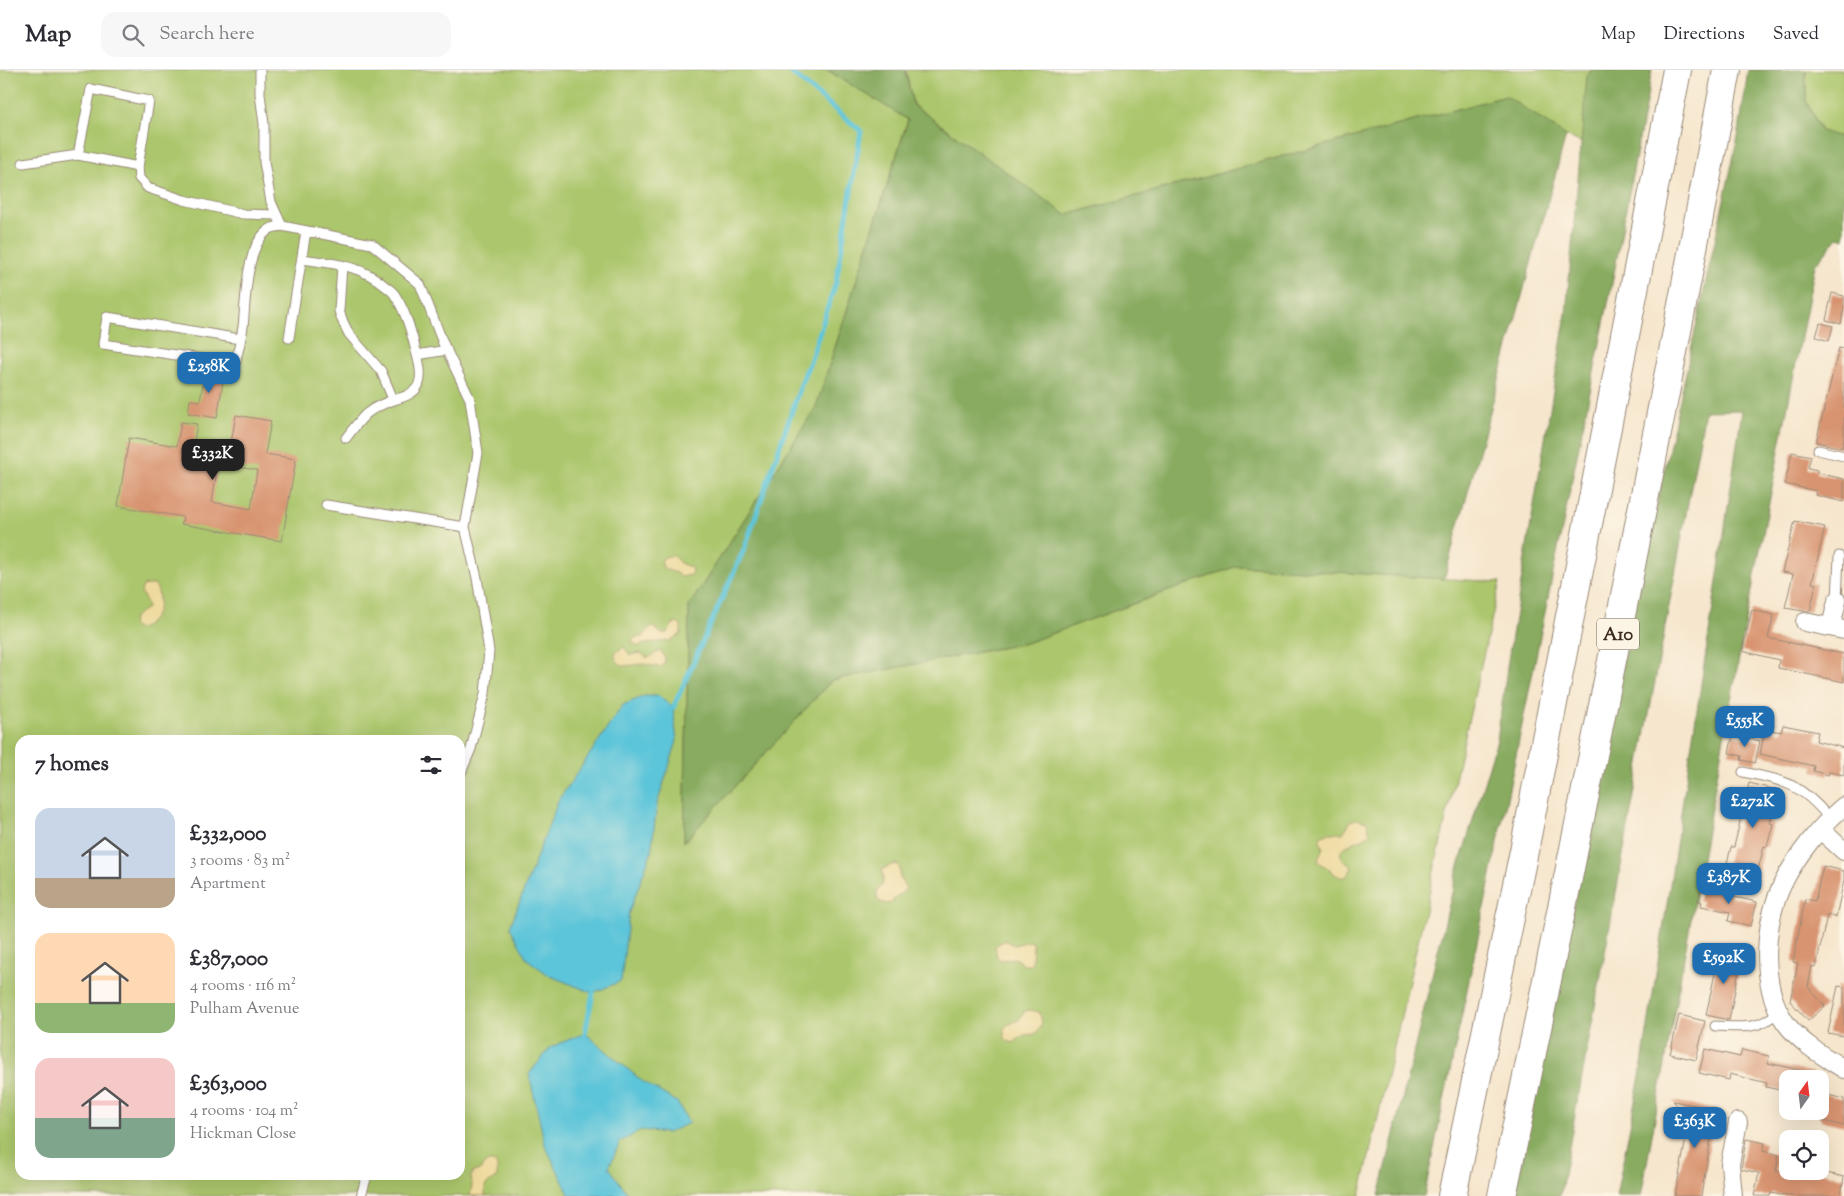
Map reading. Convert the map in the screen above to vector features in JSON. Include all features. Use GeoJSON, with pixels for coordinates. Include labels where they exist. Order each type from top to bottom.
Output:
{"type":"FeatureCollection","features":[{"type":"Feature","properties":{"kind":"highway","name":"A10"},"geometry":{"type":"LineString","coordinates":[[1452,1196],[1524,851],[1677,70]]}},
{"type":"Feature","properties":{"kind":"highway","name":"A10"},"geometry":{"type":"LineString","coordinates":[[1502,1196],[1575,850],[1727,70]]}},
{"type":"Feature","properties":{"kind":"street"},"geometry":{"type":"LineString","coordinates":[[1806,622],[1837,629],[1836,601]]}},
{"type":"Feature","properties":{"kind":"street"},"geometry":{"type":"LineString","coordinates":[[1844,806],[1825,824],[1790,870],[1782,885],[1769,938],[1768,973],[1771,989],[1779,1011],[1786,1022],[1797,1035],[1818,1053],[1844,1069]]}},
{"type":"Feature","properties":{"kind":"street"},"geometry":{"type":"LineString","coordinates":[[1825,824],[1844,850]]}},
{"type":"Feature","properties":{"kind":"street"},"geometry":{"type":"LineString","coordinates":[[1732,1196],[1730,1164],[1738,1122]]}},
{"type":"Feature","properties":{"kind":"lane"},"geometry":{"type":"LineString","coordinates":[[260,70],[260,94],[264,124],[264,162],[271,202],[282,226]]}},
{"type":"Feature","properties":{"kind":"lane"},"geometry":{"type":"LineString","coordinates":[[78,155],[91,89],[149,102],[138,167],[139,178],[148,188],[184,200],[243,214],[277,215]]}},
{"type":"Feature","properties":{"kind":"lane"},"geometry":{"type":"LineString","coordinates":[[24,164],[78,155],[138,167]]}},
{"type":"Feature","properties":{"kind":"lane"},"geometry":{"type":"LineString","coordinates":[[240,339],[107,316],[103,344],[235,364],[240,339],[247,276],[253,255],[260,240],[270,229],[282,226],[372,244],[420,284],[447,350],[470,398],[478,453],[465,527],[477,578],[489,651],[485,694],[471,749],[465,763]]}},
{"type":"Feature","properties":{"kind":"lane"},"geometry":{"type":"LineString","coordinates":[[289,338],[306,231]]}},
{"type":"Feature","properties":{"kind":"lane"},"geometry":{"type":"LineString","coordinates":[[302,259],[342,265],[376,277],[396,295],[407,321],[422,371],[421,384],[410,395],[393,399],[367,414],[346,438]]}},
{"type":"Feature","properties":{"kind":"lane"},"geometry":{"type":"LineString","coordinates":[[342,265],[339,311],[343,322],[349,334],[381,371],[393,399]]}},
{"type":"Feature","properties":{"kind":"lane"},"geometry":{"type":"LineString","coordinates":[[417,355],[447,350]]}},
{"type":"Feature","properties":{"kind":"lane"},"geometry":{"type":"LineString","coordinates":[[1818,450],[1844,456]]}},
{"type":"Feature","properties":{"kind":"lane"},"geometry":{"type":"LineString","coordinates":[[326,504],[465,527]]}},
{"type":"Feature","properties":{"kind":"lane"},"geometry":{"type":"LineString","coordinates":[[1836,601],[1839,556]]}},
{"type":"Feature","properties":{"kind":"lane"},"geometry":{"type":"LineString","coordinates":[[1743,772],[1782,780],[1792,784],[1812,799],[1825,824]]}},
{"type":"Feature","properties":{"kind":"lane"},"geometry":{"type":"LineString","coordinates":[[1716,1026],[1748,1028],[1770,1019],[1779,1011]]}},
{"type":"Feature","properties":{"kind":"lane"},"geometry":{"type":"LineString","coordinates":[[361,1196],[366,1180]]}},
{"type":"Feature","properties":{"kind":"green space"},"geometry":{"type":"Polygon","coordinates":[[[0,70],[827,70],[908,119],[816,407],[689,606],[684,842],[832,680],[1026,643],[1237,566],[1500,582],[1360,1196],[0,1196],[0,70]]]}},
{"type":"Feature","properties":{"kind":"green space"},"geometry":{"type":"Polygon","coordinates":[[[827,70],[905,70],[913,105],[1066,215],[1506,96],[1566,136],[1444,579],[1237,566],[1026,643],[832,680],[684,842],[689,606],[816,407],[908,120],[827,70]]]}},
{"type":"Feature","properties":{"kind":"green space"},"geometry":{"type":"Polygon","coordinates":[[[906,70],[1592,70],[1587,76],[1587,145],[1566,136],[1506,96],[1066,215],[913,105],[906,70]]]}},
{"type":"Feature","properties":{"kind":"green space"},"geometry":{"type":"Polygon","coordinates":[[[1592,70],[1652,70],[1612,284],[1424,1196],[1379,1196],[1456,876],[1497,740],[1509,654],[1566,314],[1587,76],[1592,70]]]}},
{"type":"Feature","properties":{"kind":"green space"},"geometry":{"type":"Polygon","coordinates":[[[1748,70],[1806,70],[1806,101],[1821,131],[1844,138],[1844,239],[1838,237],[1815,265],[1728,715],[1641,1196],[1616,1196],[1641,1071],[1742,410],[1705,411],[1560,1196],[1515,1196],[1630,626],[1739,132],[1748,70]]]}},
{"type":"Feature","properties":{"kind":"green space"},"geometry":{"type":"Polygon","coordinates":[[[1806,70],[1844,70],[1844,138],[1821,131],[1806,101],[1806,70]]]}},
{"type":"Feature","properties":{"kind":"sand"},"geometry":{"type":"Polygon","coordinates":[[[673,556],[680,563],[692,568],[691,575],[681,577],[664,569],[661,562],[663,558],[673,556]]]}},
{"type":"Feature","properties":{"kind":"sand"},"geometry":{"type":"Polygon","coordinates":[[[155,585],[159,596],[159,604],[153,619],[138,629],[133,625],[133,620],[148,607],[141,591],[143,586],[155,585]]]}},
{"type":"Feature","properties":{"kind":"sand"},"geometry":{"type":"Polygon","coordinates":[[[673,624],[681,625],[681,634],[669,641],[637,646],[632,641],[635,638],[643,637],[653,627],[662,634],[667,633],[673,624]]]}},
{"type":"Feature","properties":{"kind":"sand"},"geometry":{"type":"Polygon","coordinates":[[[624,647],[630,655],[640,653],[648,658],[660,651],[665,657],[665,661],[661,667],[644,664],[622,665],[615,656],[616,652],[624,647]]]}},
{"type":"Feature","properties":{"kind":"sand"},"geometry":{"type":"Polygon","coordinates":[[[1356,819],[1367,822],[1370,833],[1347,846],[1341,852],[1342,858],[1352,866],[1345,877],[1341,877],[1318,860],[1323,848],[1320,836],[1328,833],[1343,833],[1351,821],[1356,819]]]}},
{"type":"Feature","properties":{"kind":"sand"},"geometry":{"type":"Polygon","coordinates":[[[894,864],[898,865],[900,869],[900,879],[906,888],[892,903],[886,904],[879,901],[877,896],[878,890],[883,882],[883,869],[894,864]]]}},
{"type":"Feature","properties":{"kind":"sand"},"geometry":{"type":"Polygon","coordinates":[[[1003,941],[1014,945],[1030,941],[1033,944],[1032,963],[1024,965],[1015,958],[1001,960],[997,957],[995,946],[1003,941]]]}},
{"type":"Feature","properties":{"kind":"sand"},"geometry":{"type":"Polygon","coordinates":[[[1025,1011],[1039,1012],[1042,1021],[1038,1031],[1035,1034],[1024,1035],[1013,1043],[1006,1040],[1004,1028],[1019,1020],[1025,1011]]]}},
{"type":"Feature","properties":{"kind":"sand"},"geometry":{"type":"Polygon","coordinates":[[[493,1162],[497,1165],[497,1177],[485,1186],[485,1196],[470,1196],[473,1172],[481,1170],[483,1165],[493,1162]]]}},
{"type":"Feature","properties":{"kind":"water"},"geometry":{"type":"Polygon","coordinates":[[[645,696],[659,696],[673,708],[677,741],[657,804],[651,853],[629,912],[621,981],[593,993],[550,976],[527,959],[510,927],[558,801],[623,705],[645,696]]]}},
{"type":"Feature","properties":{"kind":"water"},"geometry":{"type":"Polygon","coordinates":[[[585,1033],[643,1082],[677,1102],[689,1123],[667,1133],[642,1130],[620,1142],[609,1167],[629,1196],[570,1196],[545,1145],[529,1074],[551,1047],[585,1033]]]}},
{"type":"Feature","properties":{"kind":"building"},"geometry":{"type":"Polygon","coordinates":[[[1832,293],[1844,296],[1841,324],[1826,320],[1832,293]]]}},
{"type":"Feature","properties":{"kind":"building"},"geometry":{"type":"Polygon","coordinates":[[[1820,323],[1833,326],[1829,341],[1816,337],[1820,323]]]}},
{"type":"Feature","properties":{"kind":"building"},"geometry":{"type":"Polygon","coordinates":[[[1839,348],[1844,349],[1844,438],[1842,448],[1816,442],[1839,348]]]}},
{"type":"Feature","properties":{"kind":"building"},"geometry":{"type":"Polygon","coordinates":[[[206,367],[225,370],[217,418],[188,413],[190,400],[200,401],[206,367]]]}},
{"type":"Feature","properties":{"kind":"building"},"geometry":{"type":"Polygon","coordinates":[[[236,415],[271,421],[265,454],[296,459],[282,541],[181,524],[183,517],[118,506],[129,438],[177,446],[181,422],[197,424],[194,441],[230,448],[236,415]],[[218,464],[212,502],[251,509],[257,470],[218,464]]]}},
{"type":"Feature","properties":{"kind":"building"},"geometry":{"type":"Polygon","coordinates":[[[1792,452],[1811,456],[1808,468],[1817,470],[1817,473],[1844,479],[1844,502],[1815,495],[1816,491],[1785,484],[1792,452]]]}},
{"type":"Feature","properties":{"kind":"building"},"geometry":{"type":"Polygon","coordinates":[[[1795,521],[1825,527],[1812,583],[1816,584],[1810,612],[1785,608],[1793,574],[1782,572],[1795,521]]]}},
{"type":"Feature","properties":{"kind":"building"},"geometry":{"type":"Polygon","coordinates":[[[1752,610],[1774,615],[1768,638],[1844,654],[1844,682],[1778,668],[1779,660],[1742,651],[1752,610]]]}},
{"type":"Feature","properties":{"kind":"building"},"geometry":{"type":"Polygon","coordinates":[[[1783,725],[1818,732],[1816,741],[1844,748],[1844,775],[1829,772],[1828,775],[1813,771],[1814,766],[1760,754],[1765,729],[1781,732],[1783,725]]]}},
{"type":"Feature","properties":{"kind":"building"},"geometry":{"type":"Polygon","coordinates":[[[1733,735],[1760,741],[1755,763],[1741,760],[1742,756],[1729,753],[1733,735]]]}},
{"type":"Feature","properties":{"kind":"building"},"geometry":{"type":"Polygon","coordinates":[[[1749,783],[1777,790],[1770,823],[1773,824],[1767,847],[1764,846],[1757,874],[1726,867],[1731,847],[1734,847],[1749,783]]]}},
{"type":"Feature","properties":{"kind":"building"},"geometry":{"type":"Polygon","coordinates":[[[1823,866],[1844,871],[1844,880],[1836,917],[1827,915],[1816,967],[1812,966],[1808,987],[1825,1006],[1808,1021],[1790,1001],[1798,963],[1793,962],[1805,899],[1815,901],[1823,866]]]}},
{"type":"Feature","properties":{"kind":"building"},"geometry":{"type":"Polygon","coordinates":[[[1701,886],[1731,893],[1730,896],[1757,902],[1751,926],[1728,921],[1730,912],[1701,906],[1702,902],[1698,901],[1701,886]]]}},
{"type":"Feature","properties":{"kind":"building"},"geometry":{"type":"Polygon","coordinates":[[[1720,950],[1742,956],[1729,1020],[1706,1015],[1720,950]]]}},
{"type":"Feature","properties":{"kind":"building"},"geometry":{"type":"Polygon","coordinates":[[[1838,986],[1844,987],[1844,1036],[1828,1033],[1838,986]]]}},
{"type":"Feature","properties":{"kind":"building"},"geometry":{"type":"Polygon","coordinates":[[[1679,1015],[1705,1021],[1696,1060],[1670,1054],[1679,1015]]]}},
{"type":"Feature","properties":{"kind":"building"},"geometry":{"type":"Polygon","coordinates":[[[1705,1049],[1740,1057],[1742,1050],[1769,1056],[1768,1063],[1800,1070],[1779,1070],[1779,1090],[1766,1087],[1767,1083],[1730,1074],[1729,1080],[1699,1073],[1705,1049]]]}},
{"type":"Feature","properties":{"kind":"building"},"geometry":{"type":"Polygon","coordinates":[[[1829,1095],[1844,1099],[1844,1126],[1820,1120],[1829,1120],[1829,1095]]]}},
{"type":"Feature","properties":{"kind":"building"},"geometry":{"type":"Polygon","coordinates":[[[1673,1101],[1716,1109],[1701,1196],[1675,1196],[1690,1118],[1673,1101]]]}},
{"type":"Feature","properties":{"kind":"building"},"geometry":{"type":"Polygon","coordinates":[[[1746,1139],[1765,1143],[1763,1151],[1779,1155],[1776,1171],[1779,1171],[1779,1180],[1829,1180],[1829,1174],[1844,1177],[1841,1196],[1785,1196],[1771,1193],[1770,1196],[1754,1196],[1759,1173],[1741,1169],[1746,1139]]]}},
{"type":"Feature","properties":{"kind":"waterway"},"geometry":{"type":"LineString","coordinates":[[673,708],[745,547],[836,282],[861,131],[788,70]]}},
{"type":"Feature","properties":{"kind":"waterway"},"geometry":{"type":"LineString","coordinates":[[585,1033],[593,993]]}}]}
